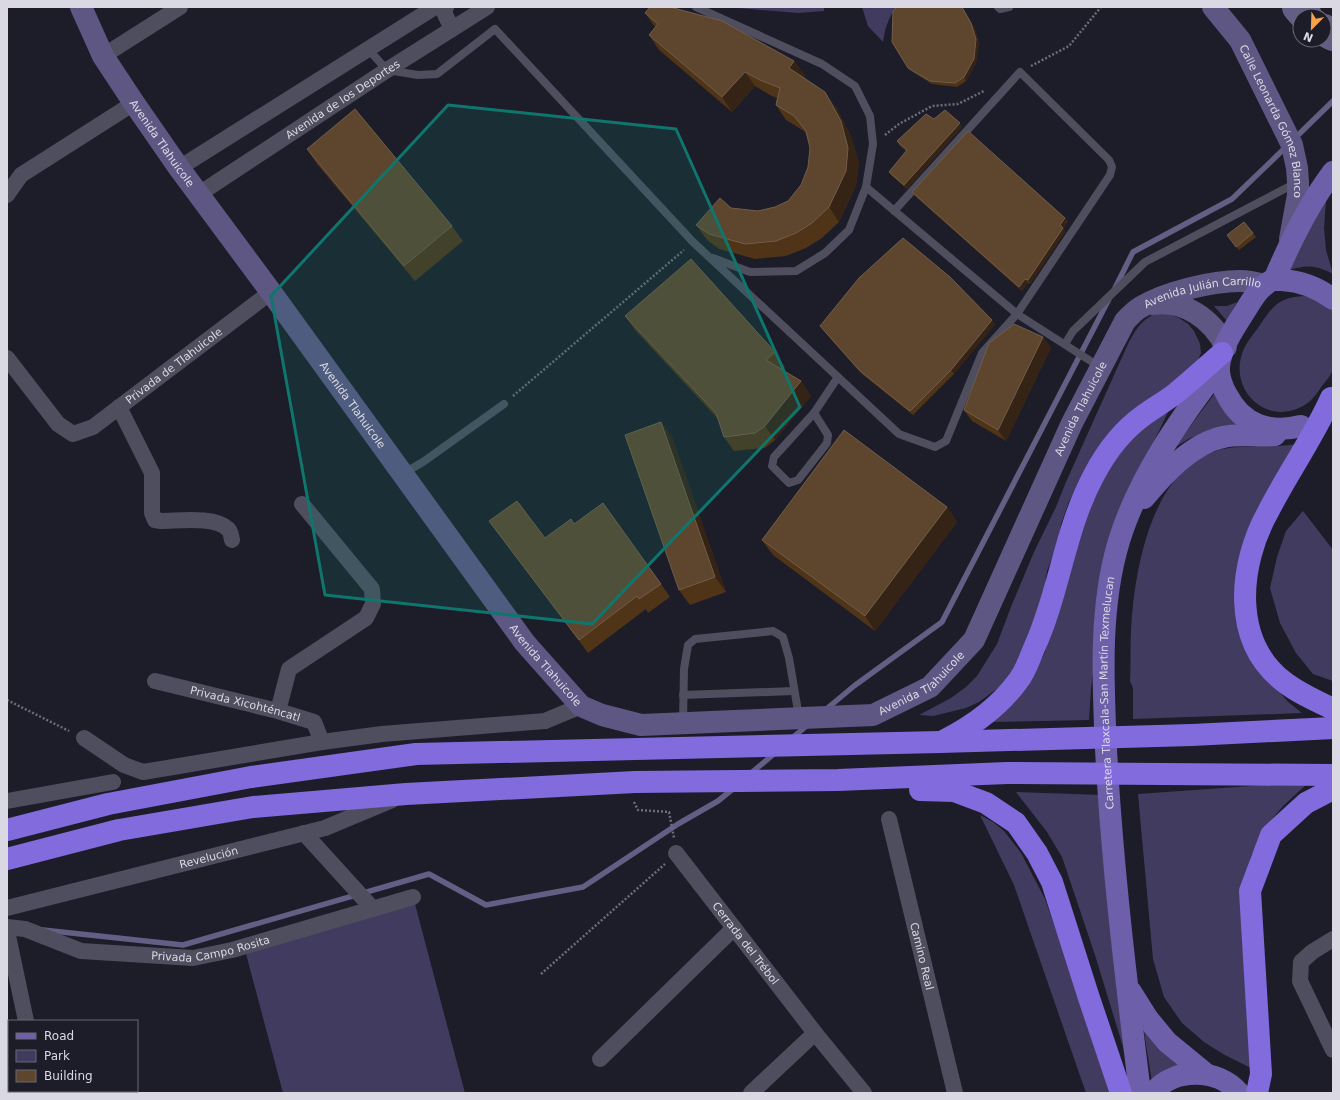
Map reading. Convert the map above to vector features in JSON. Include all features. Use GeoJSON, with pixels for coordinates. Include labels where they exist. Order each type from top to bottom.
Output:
{"type":"FeatureCollection","features":[{"type":"Feature","properties":{"kind":"highway"},"geometry":{"type":"LineString","coordinates":[[940,742],[956,734],[987,713],[1004,698],[1019,680],[1040,635],[1051,606],[1072,530],[1084,494],[1094,474],[1110,450],[1128,428],[1143,415],[1176,393],[1222,356]]}},
{"type":"Feature","properties":{"kind":"highway"},"geometry":{"type":"LineString","coordinates":[[1332,397],[1314,434],[1259,529],[1247,569],[1244,592],[1245,609],[1250,631],[1261,656],[1282,680],[1299,692],[1333,709]]}},
{"type":"Feature","properties":{"kind":"highway"},"geometry":{"type":"LineString","coordinates":[[7,830],[108,804],[251,777],[416,754],[1192,735],[1333,728]]}},
{"type":"Feature","properties":{"kind":"highway"},"geometry":{"type":"LineString","coordinates":[[7,859],[119,830],[253,807],[406,794],[635,782],[838,780],[1007,773],[1333,775]]}},
{"type":"Feature","properties":{"kind":"highway"},"geometry":{"type":"LineString","coordinates":[[838,780],[886,789],[954,791],[986,803],[1016,824],[1037,853],[1052,882],[1121,1093]]}},
{"type":"Feature","properties":{"kind":"highway"},"geometry":{"type":"LineString","coordinates":[[1257,1093],[1261,1074],[1250,891],[1271,835],[1306,803],[1333,789]]}},
{"type":"Feature","properties":{"kind":"main road","name":"Avenida Tlahuicole"},"geometry":{"type":"LineString","coordinates":[[81,7],[103,56],[179,168],[271,292],[525,643],[581,706],[602,715],[641,725],[872,715],[930,687],[974,640],[1072,422],[1125,321],[1143,306]]}},
{"type":"Feature","properties":{"kind":"main road","name":"Calle Leonarda Gómez Blanco"},"geometry":{"type":"LineString","coordinates":[[1213,7],[1240,40],[1287,133],[1295,156],[1298,195],[1289,246]]}},
{"type":"Feature","properties":{"kind":"main road","name":"Carretera Tlaxcala-San Martín Texmelucan"},"geometry":{"type":"LineString","coordinates":[[1140,1093],[1109,804],[1103,689],[1106,611],[1114,561],[1125,523],[1143,483],[1169,438],[1222,356],[1234,330],[1256,294],[1270,282],[1310,206],[1333,172]]}},
{"type":"Feature","properties":{"kind":"main road","name":"Avenida Julián Carrillo"},"geometry":{"type":"LineString","coordinates":[[1143,306],[1178,292],[1219,283],[1242,281],[1290,281],[1303,283],[1315,288],[1333,299]]}},
{"type":"Feature","properties":{"kind":"main road","name":"Avenida Julián Carrillo"},"geometry":{"type":"LineString","coordinates":[[1143,306],[1157,303],[1169,303],[1192,310],[1211,325],[1218,333],[1222,356],[1221,381],[1234,407],[1248,420],[1258,425],[1279,429],[1290,429],[1301,426]]}},
{"type":"Feature","properties":{"kind":"main road"},"geometry":{"type":"LineString","coordinates":[[1125,523],[1151,490],[1179,461],[1195,449],[1209,441],[1223,436],[1276,435],[1301,426],[1322,409],[1332,397]]}},
{"type":"Feature","properties":{"kind":"main road"},"geometry":{"type":"LineString","coordinates":[[1128,986],[1148,1019],[1167,1042],[1206,1074]]}},
{"type":"Feature","properties":{"kind":"main road"},"geometry":{"type":"LineString","coordinates":[[1153,1093],[1167,1081],[1180,1076],[1192,1074],[1206,1074],[1222,1079],[1239,1093]]}},
{"type":"Feature","properties":{"kind":"street"},"geometry":{"type":"LineString","coordinates":[[103,56],[180,7]]}},
{"type":"Feature","properties":{"kind":"street"},"geometry":{"type":"LineString","coordinates":[[179,168],[435,7]]}},
{"type":"Feature","properties":{"kind":"street"},"geometry":{"type":"LineString","coordinates":[[446,7],[444,12],[452,29]]}},
{"type":"Feature","properties":{"kind":"street","name":"Avenida de los Deportes"},"geometry":{"type":"LineString","coordinates":[[199,194],[452,29],[477,9]]}},
{"type":"Feature","properties":{"kind":"street"},"geometry":{"type":"LineString","coordinates":[[7,195],[21,175],[134,103]]}},
{"type":"Feature","properties":{"kind":"street","name":"Privada de Tlahuicole"},"geometry":{"type":"LineString","coordinates":[[7,358],[58,424],[74,434],[93,427],[271,292]]}},
{"type":"Feature","properties":{"kind":"street"},"geometry":{"type":"LineString","coordinates":[[119,407],[152,473],[152,513],[155,520],[209,521],[221,524],[229,530],[232,540]]}},
{"type":"Feature","properties":{"kind":"street"},"geometry":{"type":"LineString","coordinates":[[278,710],[289,669],[366,618],[373,604],[372,589],[302,504]]}},
{"type":"Feature","properties":{"kind":"street","name":"Privada Xicohténcatl"},"geometry":{"type":"LineString","coordinates":[[155,681],[278,710],[314,722],[322,742]]}},
{"type":"Feature","properties":{"kind":"street"},"geometry":{"type":"LineString","coordinates":[[84,738],[124,765],[143,772],[322,742],[382,734],[545,721],[581,706]]}},
{"type":"Feature","properties":{"kind":"street"},"geometry":{"type":"LineString","coordinates":[[7,801],[113,782]]}},
{"type":"Feature","properties":{"kind":"street","name":"Revelución"},"geometry":{"type":"LineString","coordinates":[[7,908],[324,828],[406,794]]}},
{"type":"Feature","properties":{"kind":"street","name":"Camino Real"},"geometry":{"type":"LineString","coordinates":[[889,819],[955,1093]]}},
{"type":"Feature","properties":{"kind":"street"},"geometry":{"type":"LineString","coordinates":[[304,833],[373,909]]}},
{"type":"Feature","properties":{"kind":"street","name":"Cerrada del Trébol"},"geometry":{"type":"LineString","coordinates":[[676,853],[815,1033],[864,1093]]}},
{"type":"Feature","properties":{"kind":"street","name":"Privada Campo Rosita"},"geometry":{"type":"LineString","coordinates":[[7,927],[25,929],[81,951],[193,958],[232,950],[413,897]]}},
{"type":"Feature","properties":{"kind":"street"},"geometry":{"type":"LineString","coordinates":[[600,1059],[734,928]]}},
{"type":"Feature","properties":{"kind":"street"},"geometry":{"type":"LineString","coordinates":[[7,930],[26,1020]]}},
{"type":"Feature","properties":{"kind":"street"},"geometry":{"type":"LineString","coordinates":[[1333,939],[1312,952],[1301,962],[1300,981],[1333,1050]]}},
{"type":"Feature","properties":{"kind":"street"},"geometry":{"type":"LineString","coordinates":[[751,1093],[815,1033]]}},
{"type":"Feature","properties":{"kind":"lane"},"geometry":{"type":"LineString","coordinates":[[696,7],[822,64],[855,86],[870,116],[873,144],[866,187],[849,230],[825,253],[796,271],[750,272],[709,256]]}},
{"type":"Feature","properties":{"kind":"lane"},"geometry":{"type":"LineString","coordinates":[[998,7],[1000,9],[1009,7]]}},
{"type":"Feature","properties":{"kind":"lane"},"geometry":{"type":"LineString","coordinates":[[368,49],[387,70],[418,75],[437,74],[495,29],[693,242],[899,434],[935,447],[946,441],[982,353],[1017,314],[1110,175],[1112,167],[1109,160],[1020,72],[894,211]]}},
{"type":"Feature","properties":{"kind":"lane"},"geometry":{"type":"LineString","coordinates":[[1065,344],[1073,330],[1145,262],[1298,182]]}},
{"type":"Feature","properties":{"kind":"lane"},"geometry":{"type":"LineString","coordinates":[[866,187],[1017,314],[1100,367]]}},
{"type":"Feature","properties":{"kind":"lane"},"geometry":{"type":"LineString","coordinates":[[814,413],[828,434],[827,443],[798,480],[789,483],[772,466],[774,458],[814,413],[838,377]]}},
{"type":"Feature","properties":{"kind":"lane"},"geometry":{"type":"LineString","coordinates":[[403,474],[424,462],[504,404]]}},
{"type":"Feature","properties":{"kind":"lane"},"geometry":{"type":"LineString","coordinates":[[683,723],[684,669],[688,645],[695,639],[773,631],[783,637],[789,658],[800,718]]}},
{"type":"Feature","properties":{"kind":"lane"},"geometry":{"type":"LineString","coordinates":[[683,695],[794,691]]}},
{"type":"Feature","properties":{"kind":"path"},"geometry":{"type":"LineString","coordinates":[[1020,72],[1069,46],[1101,7]]}},
{"type":"Feature","properties":{"kind":"path"},"geometry":{"type":"LineString","coordinates":[[873,144],[898,124],[932,106],[958,104],[985,90]]}},
{"type":"Feature","properties":{"kind":"path"},"geometry":{"type":"LineString","coordinates":[[504,404],[693,242]]}},
{"type":"Feature","properties":{"kind":"path"},"geometry":{"type":"LineString","coordinates":[[7,700],[84,738]]}},
{"type":"Feature","properties":{"kind":"path"},"geometry":{"type":"LineString","coordinates":[[541,974],[676,853],[669,812],[638,810]]}},
{"type":"Feature","properties":{"kind":"highlighted area"},"geometry":{"type":"Polygon","coordinates":[[[448,105],[676,129],[800,407],[592,624],[325,595],[271,296],[448,105]]]}},
{"type":"Feature","properties":{"kind":"green space"},"geometry":{"type":"Polygon","coordinates":[[[727,7],[824,7],[824,11],[798,13],[727,7]]]}},
{"type":"Feature","properties":{"kind":"green space"},"geometry":{"type":"Polygon","coordinates":[[[862,7],[897,7],[887,23],[883,42],[868,26],[862,7]]]}},
{"type":"Feature","properties":{"kind":"green space"},"geometry":{"type":"Polygon","coordinates":[[[1326,200],[1324,228],[1326,250],[1333,274],[1313,267],[1302,267],[1282,272],[1326,200]]]}},
{"type":"Feature","properties":{"kind":"green space"},"geometry":{"type":"Polygon","coordinates":[[[1305,296],[1333,307],[1332,370],[1329,377],[1313,398],[1301,407],[1288,411],[1275,411],[1263,408],[1254,401],[1246,391],[1241,380],[1240,367],[1242,354],[1249,340],[1267,314],[1277,304],[1288,298],[1305,296]]]}},
{"type":"Feature","properties":{"kind":"green space"},"geometry":{"type":"Polygon","coordinates":[[[1237,302],[1227,321],[1214,306],[1227,306],[1237,302]]]}},
{"type":"Feature","properties":{"kind":"green space"},"geometry":{"type":"Polygon","coordinates":[[[1158,312],[1179,318],[1188,324],[1194,331],[1200,344],[1201,353],[1198,360],[1175,383],[1125,418],[1111,431],[1079,480],[1061,524],[1059,539],[1047,571],[1036,624],[1009,680],[979,702],[966,708],[933,716],[919,715],[951,698],[966,687],[977,676],[997,644],[1034,552],[1056,507],[1128,344],[1140,325],[1147,318],[1158,312]]]}},
{"type":"Feature","properties":{"kind":"green space"},"geometry":{"type":"Polygon","coordinates":[[[1218,389],[1238,424],[1190,438],[1174,448],[1218,389]]]}},
{"type":"Feature","properties":{"kind":"green space"},"geometry":{"type":"Polygon","coordinates":[[[1168,412],[1151,448],[1093,673],[1089,720],[989,722],[1038,666],[1045,652],[1064,578],[1104,466],[1147,424],[1168,412]]]}},
{"type":"Feature","properties":{"kind":"green space"},"geometry":{"type":"Polygon","coordinates":[[[1301,443],[1249,538],[1263,671],[1287,701],[1302,713],[1133,719],[1133,688],[1130,681],[1133,607],[1142,552],[1151,524],[1163,498],[1179,476],[1198,459],[1223,449],[1282,446],[1301,443]]]}},
{"type":"Feature","properties":{"kind":"green space"},"geometry":{"type":"Polygon","coordinates":[[[1303,511],[1333,550],[1333,681],[1313,674],[1296,653],[1280,623],[1270,588],[1277,557],[1286,531],[1303,511]]]}},
{"type":"Feature","properties":{"kind":"green space"},"geometry":{"type":"Polygon","coordinates":[[[1309,782],[1283,806],[1268,824],[1251,856],[1246,880],[1251,1068],[1223,1054],[1204,1042],[1182,1023],[1164,997],[1153,959],[1138,794],[1309,782]]]}},
{"type":"Feature","properties":{"kind":"green space"},"geometry":{"type":"Polygon","coordinates":[[[1016,792],[1102,795],[1128,1063],[1095,955],[1062,857],[1047,832],[1016,792]]]}},
{"type":"Feature","properties":{"kind":"green space"},"geometry":{"type":"Polygon","coordinates":[[[980,815],[993,822],[1004,831],[1021,853],[1045,899],[1114,1093],[1086,1093],[1014,885],[980,815]]]}},
{"type":"Feature","properties":{"kind":"green space"},"geometry":{"type":"Polygon","coordinates":[[[415,904],[465,1093],[283,1093],[245,950],[415,904]]]}},
{"type":"Feature","properties":{"kind":"green space"},"geometry":{"type":"Polygon","coordinates":[[[1142,1019],[1184,1066],[1152,1082],[1142,1019]]]}},
{"type":"Feature","properties":{"kind":"building"},"geometry":{"type":"Polygon","coordinates":[[[650,7],[670,7],[722,21],[794,61],[789,68],[825,92],[841,121],[848,148],[846,171],[829,207],[812,223],[796,233],[776,241],[745,244],[709,234],[696,225],[720,198],[731,208],[758,211],[775,207],[788,201],[801,185],[808,167],[810,148],[806,131],[794,116],[776,105],[780,88],[745,72],[722,97],[649,35],[658,24],[645,13],[650,7]]]}},
{"type":"Feature","properties":{"kind":"building"},"geometry":{"type":"Polygon","coordinates":[[[897,7],[962,7],[971,23],[976,39],[974,59],[964,77],[955,83],[930,81],[908,68],[892,42],[893,11],[897,7]]]}},
{"type":"Feature","properties":{"kind":"building"},"geometry":{"type":"Polygon","coordinates":[[[355,109],[452,226],[404,266],[307,149],[355,109]]]}},
{"type":"Feature","properties":{"kind":"building"},"geometry":{"type":"Polygon","coordinates":[[[945,110],[960,123],[904,185],[889,172],[907,150],[897,141],[926,114],[934,119],[945,110]]]}},
{"type":"Feature","properties":{"kind":"building"},"geometry":{"type":"Polygon","coordinates":[[[968,131],[1065,218],[1060,225],[1063,228],[1028,280],[1025,279],[1019,287],[912,192],[968,131]]]}},
{"type":"Feature","properties":{"kind":"building"},"geometry":{"type":"Polygon","coordinates":[[[1244,222],[1253,233],[1236,247],[1227,235],[1244,222]]]}},
{"type":"Feature","properties":{"kind":"building"},"geometry":{"type":"Polygon","coordinates":[[[903,238],[950,277],[992,320],[951,370],[910,411],[859,370],[820,326],[859,278],[903,238]]]}},
{"type":"Feature","properties":{"kind":"building"},"geometry":{"type":"Polygon","coordinates":[[[691,259],[775,352],[766,360],[801,381],[765,426],[755,433],[724,437],[716,413],[625,316],[691,259]]]}},
{"type":"Feature","properties":{"kind":"building"},"geometry":{"type":"Polygon","coordinates":[[[1014,324],[1043,337],[998,430],[964,410],[989,343],[1014,324]]]}},
{"type":"Feature","properties":{"kind":"building"},"geometry":{"type":"Polygon","coordinates":[[[661,422],[715,577],[679,590],[625,435],[661,422]]]}},
{"type":"Feature","properties":{"kind":"building"},"geometry":{"type":"Polygon","coordinates":[[[844,430],[947,507],[865,616],[762,540],[844,430]]]}},
{"type":"Feature","properties":{"kind":"building"},"geometry":{"type":"Polygon","coordinates":[[[517,501],[545,538],[571,519],[574,524],[603,503],[661,584],[639,599],[637,596],[579,640],[489,521],[517,501]]]}},
{"type":"Feature","properties":{"kind":"waterway"},"geometry":{"type":"LineString","coordinates":[[1294,139],[1333,101]]}},
{"type":"Feature","properties":{"kind":"waterway"},"geometry":{"type":"LineString","coordinates":[[1115,288],[1133,252],[1232,199],[1286,147]]}},
{"type":"Feature","properties":{"kind":"waterway"},"geometry":{"type":"LineString","coordinates":[[824,711],[854,686],[942,622],[1109,299]]}},
{"type":"Feature","properties":{"kind":"waterway"},"geometry":{"type":"LineString","coordinates":[[792,738],[809,724]]}},
{"type":"Feature","properties":{"kind":"waterway"},"geometry":{"type":"LineString","coordinates":[[750,774],[775,753]]}},
{"type":"Feature","properties":{"kind":"waterway"},"geometry":{"type":"LineString","coordinates":[[43,930],[183,945],[429,874],[486,905],[583,887],[678,824],[718,801],[734,788]]}}]}
